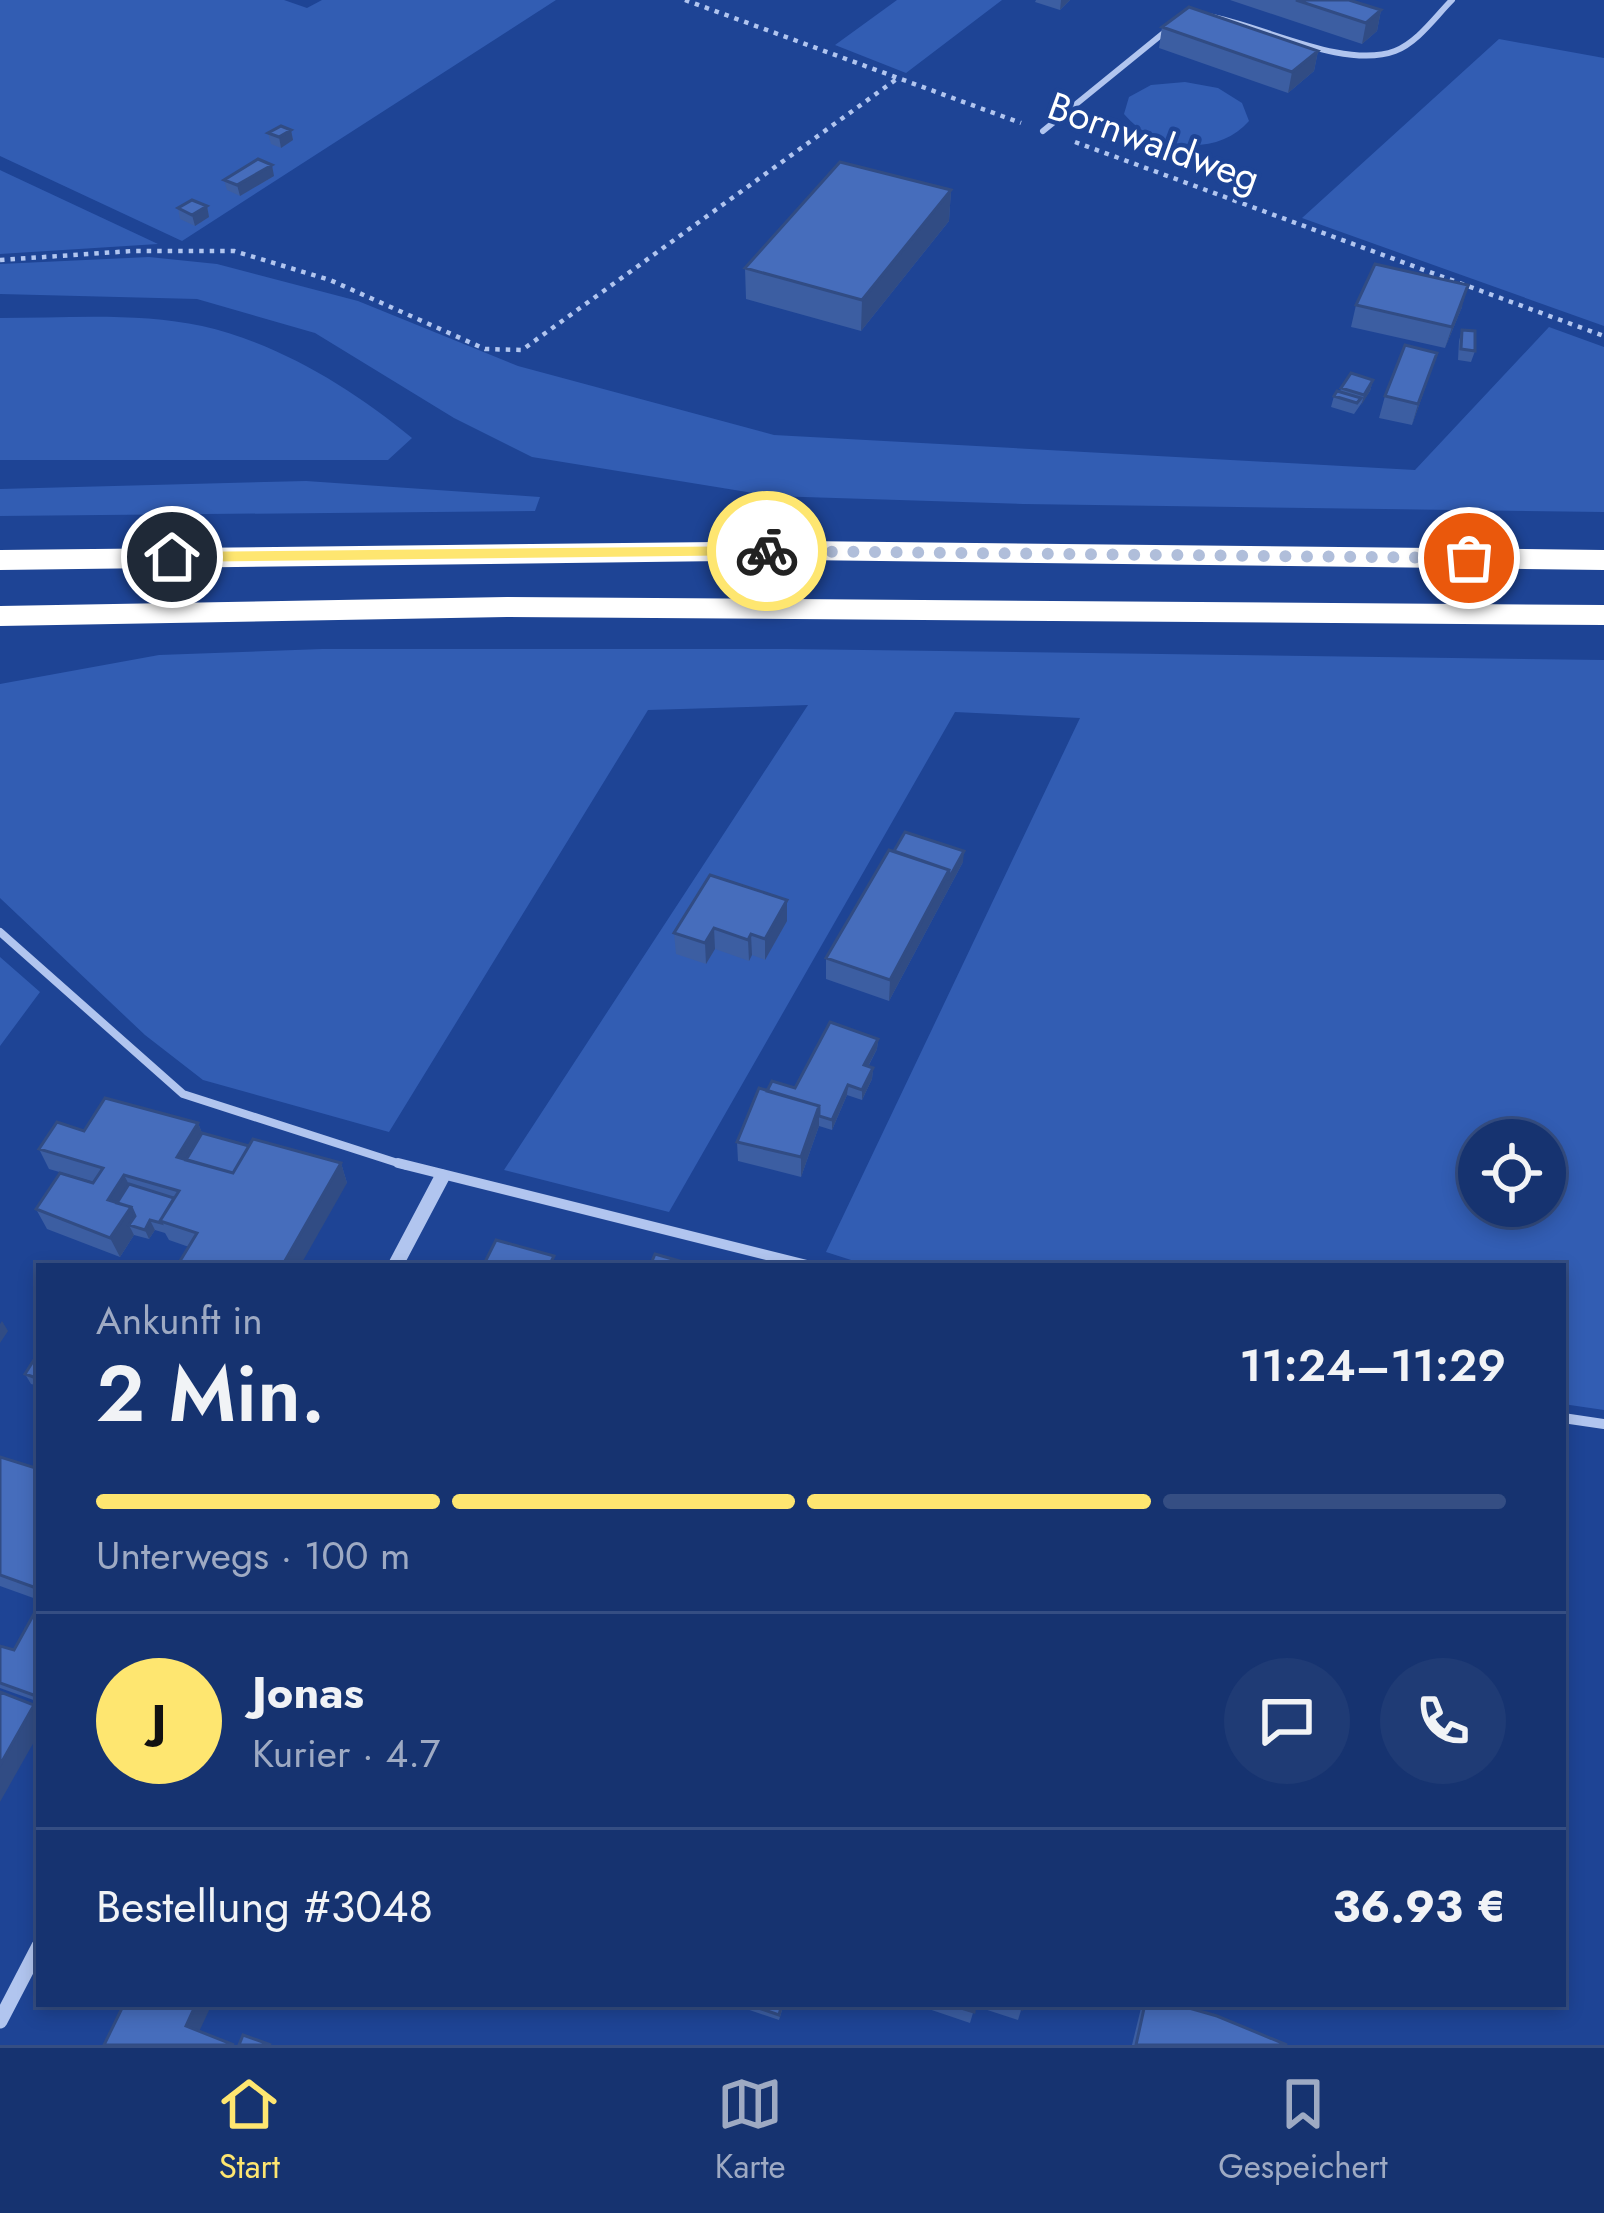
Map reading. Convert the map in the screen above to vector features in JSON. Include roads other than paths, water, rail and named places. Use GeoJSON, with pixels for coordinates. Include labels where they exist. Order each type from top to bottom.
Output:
{"type":"FeatureCollection","features":[{"type":"Feature","properties":{"kind":"highway"},"geometry":{"type":"LineString","coordinates":[[0,560],[616,551],[1604,560]]}},
{"type":"Feature","properties":{"kind":"highway"},"geometry":{"type":"LineString","coordinates":[[0,616],[507,607],[1604,616]]}},
{"type":"Feature","properties":{"kind":"street"},"geometry":{"type":"LineString","coordinates":[[397,1263],[442,1178]]}},
{"type":"Feature","properties":{"kind":"street"},"geometry":{"type":"LineString","coordinates":[[0,2021],[36,1952]]}},
{"type":"Feature","properties":{"kind":"lane"},"geometry":{"type":"LineString","coordinates":[[1197,15],[1253,23],[1352,54],[1379,55],[1408,43],[1452,0]]}},
{"type":"Feature","properties":{"kind":"lane"},"geometry":{"type":"LineString","coordinates":[[1043,131],[1183,18]]}},
{"type":"Feature","properties":{"kind":"lane"},"geometry":{"type":"LineString","coordinates":[[0,932],[183,1094],[442,1178],[798,1263]]}},
{"type":"Feature","properties":{"kind":"lane"},"geometry":{"type":"LineString","coordinates":[[1566,1418],[1604,1424]]}}]}
